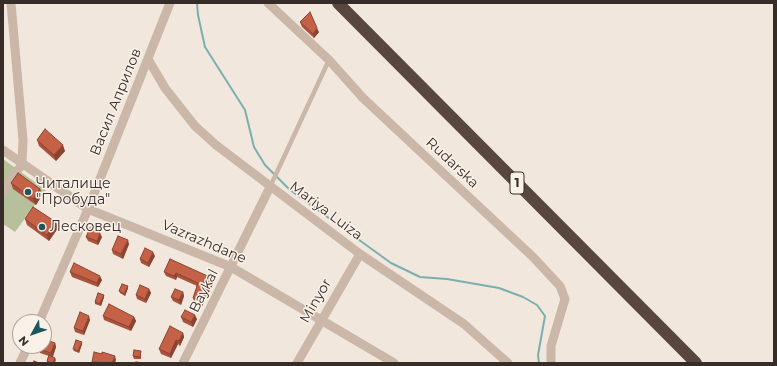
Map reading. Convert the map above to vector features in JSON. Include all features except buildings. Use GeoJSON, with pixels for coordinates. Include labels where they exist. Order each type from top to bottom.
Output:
{"type":"FeatureCollection","features":[{"type":"Feature","properties":{"kind":"highway","name":"1"},"geometry":{"type":"LineString","coordinates":[[338,3],[696,363]]}},
{"type":"Feature","properties":{"kind":"street"},"geometry":{"type":"LineString","coordinates":[[3,192],[22,164],[23,140],[11,3]]}},
{"type":"Feature","properties":{"kind":"street","name":"Васил Априлов"},"geometry":{"type":"LineString","coordinates":[[42,314],[88,209],[170,3]]}},
{"type":"Feature","properties":{"kind":"street","name":"Rudarska"},"geometry":{"type":"LineString","coordinates":[[268,3],[329,60],[363,98],[533,257],[560,286],[566,299],[551,346],[551,363]]}},
{"type":"Feature","properties":{"kind":"street","name":"Mariya Luiza"},"geometry":{"type":"LineString","coordinates":[[148,59],[165,88],[195,126],[216,145],[272,184],[360,254],[464,324],[508,363]]}},
{"type":"Feature","properties":{"kind":"street","name":"Vazrazhdane"},"geometry":{"type":"LineString","coordinates":[[3,150],[88,209],[231,267],[322,319],[394,363]]}},
{"type":"Feature","properties":{"kind":"street","name":"Baykal"},"geometry":{"type":"LineString","coordinates":[[183,363],[272,184]]}},
{"type":"Feature","properties":{"kind":"street","name":"Minyor"},"geometry":{"type":"LineString","coordinates":[[297,363],[360,254]]}},
{"type":"Feature","properties":{"kind":"lane"},"geometry":{"type":"LineString","coordinates":[[272,184],[329,60]]}},
{"type":"Feature","properties":{"kind":"green space"},"geometry":{"type":"Polygon","coordinates":[[[3,159],[46,190],[15,232],[3,224],[3,159]]]}},
{"type":"Feature","properties":{"kind":"waterway"},"geometry":{"type":"LineString","coordinates":[[197,3],[205,47],[245,110],[254,147],[265,165],[290,190],[391,263],[420,277],[447,279],[499,288],[523,297],[537,305],[545,316],[538,355],[539,363]]}},
{"type":"Feature","properties":{"kind":"place","name":"Читалище \"Пробуда\""},"geometry":{"type":"Point","coordinates":[28,192]}},
{"type":"Feature","properties":{"kind":"place","name":"Лесковец"},"geometry":{"type":"Point","coordinates":[42,227]}}]}
